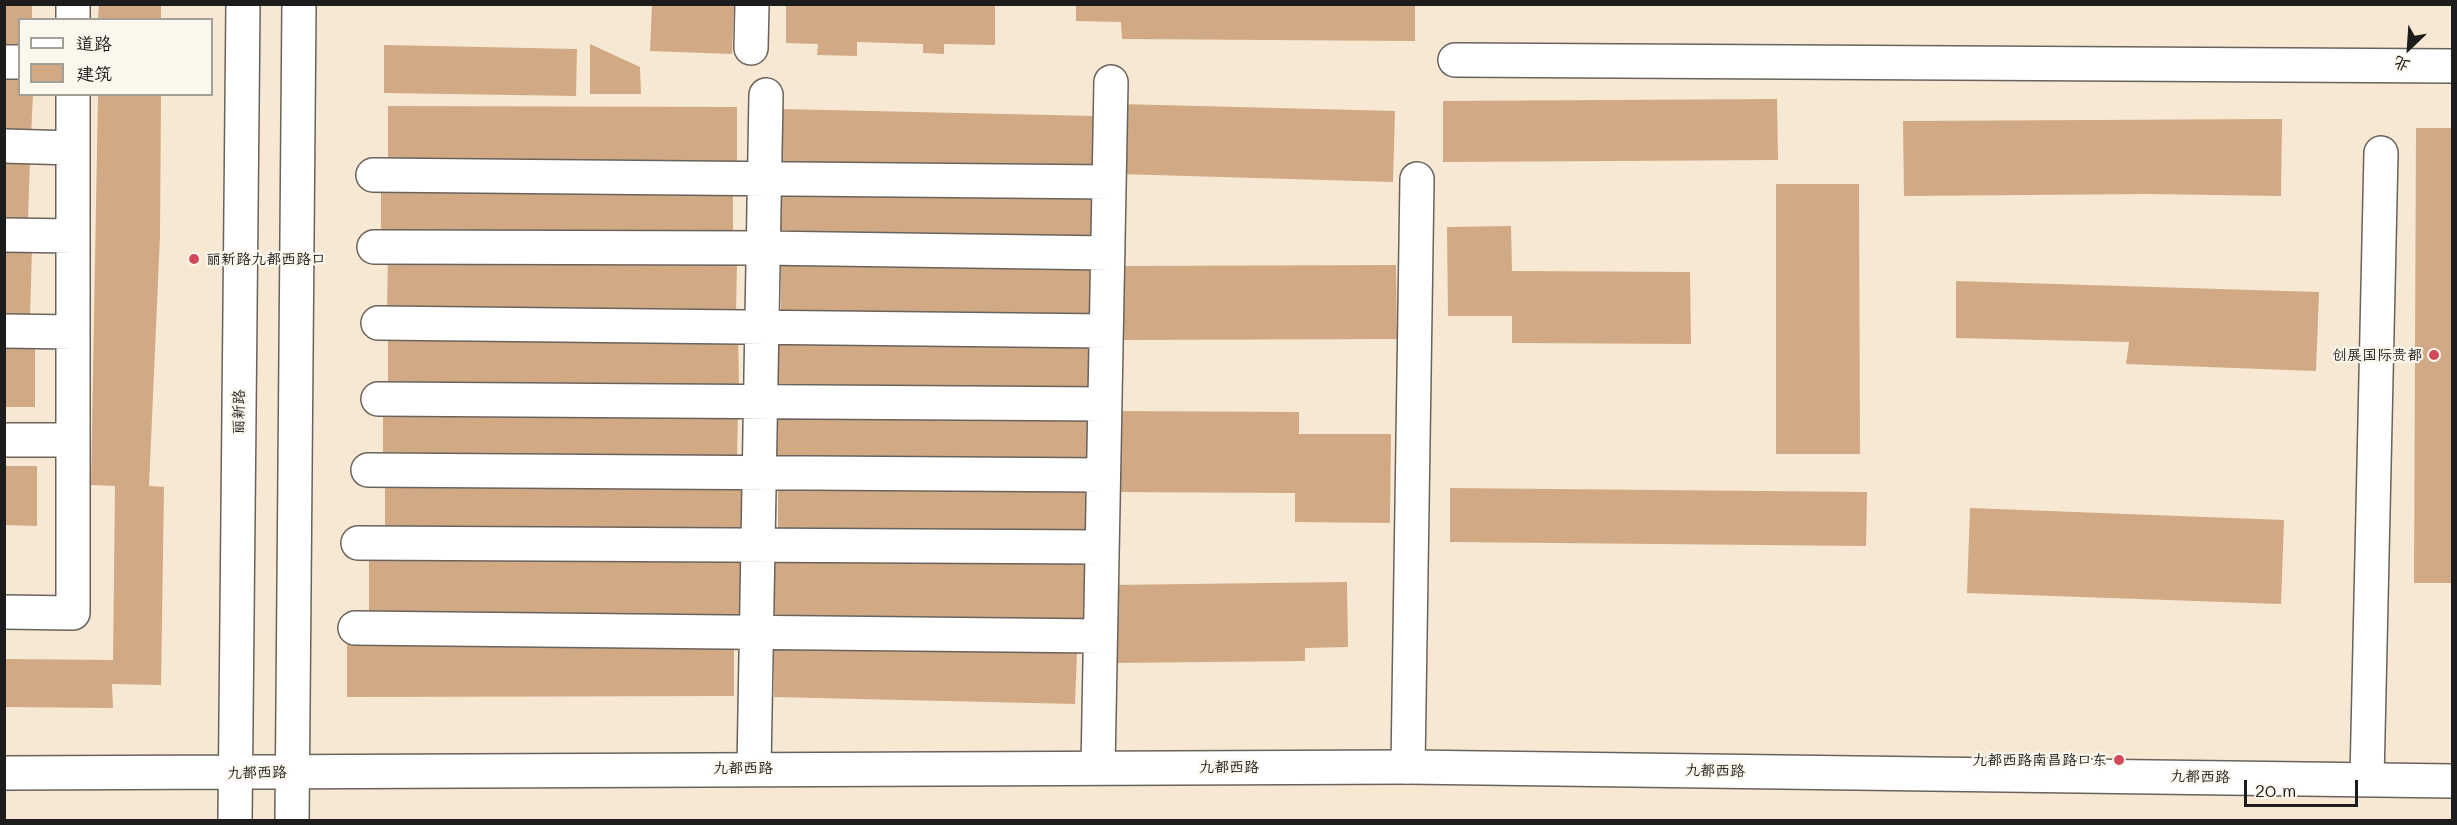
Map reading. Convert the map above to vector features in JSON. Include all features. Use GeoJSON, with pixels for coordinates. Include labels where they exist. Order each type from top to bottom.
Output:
{"type":"FeatureCollection","features":[{"type":"Feature","properties":{"kind":"main road","name":"丽新路"},"geometry":{"type":"LineString","coordinates":[[236,820],[243,4]]}},
{"type":"Feature","properties":{"kind":"main road"},"geometry":{"type":"LineString","coordinates":[[292,820],[299,4]]}},
{"type":"Feature","properties":{"kind":"main road"},"geometry":{"type":"LineString","coordinates":[[751,48],[752,4]]}},
{"type":"Feature","properties":{"kind":"main road"},"geometry":{"type":"LineString","coordinates":[[1455,60],[2452,66]]}},
{"type":"Feature","properties":{"kind":"main road"},"geometry":{"type":"LineString","coordinates":[[1098,767],[1111,82]]}},
{"type":"Feature","properties":{"kind":"main road"},"geometry":{"type":"LineString","coordinates":[[754,768],[766,94]]}},
{"type":"Feature","properties":{"kind":"main road"},"geometry":{"type":"LineString","coordinates":[[4,612],[73,613],[73,96]]}},
{"type":"Feature","properties":{"kind":"main road"},"geometry":{"type":"LineString","coordinates":[[4,146],[73,148]]}},
{"type":"Feature","properties":{"kind":"main road"},"geometry":{"type":"LineString","coordinates":[[2367,779],[2381,153]]}},
{"type":"Feature","properties":{"kind":"main road"},"geometry":{"type":"LineString","coordinates":[[373,175],[1109,182]]}},
{"type":"Feature","properties":{"kind":"main road"},"geometry":{"type":"LineString","coordinates":[[1408,767],[1418,178]]}},
{"type":"Feature","properties":{"kind":"main road"},"geometry":{"type":"LineString","coordinates":[[4,235],[73,236]]}},
{"type":"Feature","properties":{"kind":"main road"},"geometry":{"type":"LineString","coordinates":[[374,247],[763,248],[1108,253]]}},
{"type":"Feature","properties":{"kind":"main road"},"geometry":{"type":"LineString","coordinates":[[378,323],[1106,331]]}},
{"type":"Feature","properties":{"kind":"main road"},"geometry":{"type":"LineString","coordinates":[[4,331],[73,332]]}},
{"type":"Feature","properties":{"kind":"main road"},"geometry":{"type":"LineString","coordinates":[[378,399],[1105,404]]}},
{"type":"Feature","properties":{"kind":"main road"},"geometry":{"type":"LineString","coordinates":[[4,440],[73,441]]}},
{"type":"Feature","properties":{"kind":"main road"},"geometry":{"type":"LineString","coordinates":[[368,470],[1103,475]]}},
{"type":"Feature","properties":{"kind":"main road"},"geometry":{"type":"LineString","coordinates":[[358,543],[1102,547]]}},
{"type":"Feature","properties":{"kind":"main road"},"geometry":{"type":"LineString","coordinates":[[355,628],[1100,636]]}},
{"type":"Feature","properties":{"kind":"main road","name":"九都西路"},"geometry":{"type":"LineString","coordinates":[[4,773],[235,774],[754,768],[1408,767],[2452,781]]}},
{"type":"Feature","properties":{"kind":"building"},"geometry":{"type":"Polygon","coordinates":[[[4,4],[32,4],[32,18],[18,18],[18,45],[4,45],[4,4]]]}},
{"type":"Feature","properties":{"kind":"building"},"geometry":{"type":"Polygon","coordinates":[[[99,4],[161,4],[161,18],[98,18],[99,4]]]}},
{"type":"Feature","properties":{"kind":"building"},"geometry":{"type":"Polygon","coordinates":[[[652,4],[734,4],[732,54],[650,51],[652,4]]]}},
{"type":"Feature","properties":{"kind":"building"},"geometry":{"type":"Polygon","coordinates":[[[786,4],[995,4],[995,45],[944,44],[944,54],[923,53],[923,44],[857,42],[857,56],[817,55],[818,44],[786,43],[786,4]]]}},
{"type":"Feature","properties":{"kind":"building"},"geometry":{"type":"Polygon","coordinates":[[[1076,4],[1415,4],[1415,41],[1122,39],[1121,22],[1076,21],[1076,4]]]}},
{"type":"Feature","properties":{"kind":"building"},"geometry":{"type":"Polygon","coordinates":[[[590,44],[640,67],[641,94],[590,94],[590,44]]]}},
{"type":"Feature","properties":{"kind":"building"},"geometry":{"type":"Polygon","coordinates":[[[384,45],[577,49],[576,96],[384,93],[384,45]]]}},
{"type":"Feature","properties":{"kind":"building"},"geometry":{"type":"Polygon","coordinates":[[[4,73],[18,74],[18,96],[33,96],[31,136],[4,135],[4,73]]]}},
{"type":"Feature","properties":{"kind":"building"},"geometry":{"type":"Polygon","coordinates":[[[98,96],[161,96],[160,236],[149,486],[164,487],[161,685],[112,684],[113,708],[4,707],[4,659],[113,660],[115,486],[91,485],[98,96]]]}},
{"type":"Feature","properties":{"kind":"building"},"geometry":{"type":"Polygon","coordinates":[[[1777,99],[1778,160],[1443,162],[1443,101],[1777,99]]]}},
{"type":"Feature","properties":{"kind":"building"},"geometry":{"type":"Polygon","coordinates":[[[1120,104],[1395,111],[1393,182],[1119,174],[1120,104]]]}},
{"type":"Feature","properties":{"kind":"building"},"geometry":{"type":"Polygon","coordinates":[[[388,106],[737,107],[737,168],[388,168],[388,106]]]}},
{"type":"Feature","properties":{"kind":"building"},"geometry":{"type":"Polygon","coordinates":[[[780,109],[1096,116],[1095,172],[779,165],[780,109]]]}},
{"type":"Feature","properties":{"kind":"building"},"geometry":{"type":"Polygon","coordinates":[[[2282,119],[2281,196],[2149,194],[1904,196],[1903,121],[2282,119]]]}},
{"type":"Feature","properties":{"kind":"building","name":"创展国际贵都"},"geometry":{"type":"Polygon","coordinates":[[[2416,128],[2452,128],[2452,583],[2414,583],[2416,128]]]}},
{"type":"Feature","properties":{"kind":"building"},"geometry":{"type":"Polygon","coordinates":[[[4,155],[30,156],[28,221],[4,220],[4,155]]]}},
{"type":"Feature","properties":{"kind":"building"},"geometry":{"type":"Polygon","coordinates":[[[776,181],[1093,189],[1092,247],[775,238],[776,181]]]}},
{"type":"Feature","properties":{"kind":"building"},"geometry":{"type":"Polygon","coordinates":[[[1776,184],[1859,184],[1860,454],[1776,454],[1776,184]]]}},
{"type":"Feature","properties":{"kind":"building"},"geometry":{"type":"Polygon","coordinates":[[[381,185],[733,187],[733,245],[381,242],[381,185]]]}},
{"type":"Feature","properties":{"kind":"building"},"geometry":{"type":"Polygon","coordinates":[[[1511,226],[1512,271],[1690,272],[1691,344],[1512,343],[1512,316],[1448,316],[1447,227],[1511,226]]]}},
{"type":"Feature","properties":{"kind":"building"},"geometry":{"type":"Polygon","coordinates":[[[4,247],[32,248],[30,317],[4,316],[4,247]]]}},
{"type":"Feature","properties":{"kind":"building"},"geometry":{"type":"Polygon","coordinates":[[[388,255],[737,261],[736,317],[387,311],[388,255]]]}},
{"type":"Feature","properties":{"kind":"building"},"geometry":{"type":"Polygon","coordinates":[[[781,255],[1091,257],[1091,321],[781,319],[781,255]]]}},
{"type":"Feature","properties":{"kind":"building"},"geometry":{"type":"Polygon","coordinates":[[[1396,265],[1397,339],[1119,340],[1119,266],[1396,265]]]}},
{"type":"Feature","properties":{"kind":"building"},"geometry":{"type":"Polygon","coordinates":[[[1956,281],[2319,292],[2316,371],[2126,364],[2129,342],[1956,338],[1956,281]]]}},
{"type":"Feature","properties":{"kind":"building"},"geometry":{"type":"Polygon","coordinates":[[[388,327],[738,328],[739,390],[388,388],[388,327]]]}},
{"type":"Feature","properties":{"kind":"building"},"geometry":{"type":"Polygon","coordinates":[[[778,332],[1090,341],[1088,397],[777,388],[778,332]]]}},
{"type":"Feature","properties":{"kind":"building"},"geometry":{"type":"Polygon","coordinates":[[[4,337],[35,337],[35,407],[4,407],[4,337]]]}},
{"type":"Feature","properties":{"kind":"building"},"geometry":{"type":"Polygon","coordinates":[[[383,404],[738,405],[737,465],[383,463],[383,404]]]}},
{"type":"Feature","properties":{"kind":"building"},"geometry":{"type":"Polygon","coordinates":[[[776,407],[1088,413],[1088,467],[775,461],[776,407]]]}},
{"type":"Feature","properties":{"kind":"building"},"geometry":{"type":"Polygon","coordinates":[[[1112,411],[1299,412],[1299,434],[1391,434],[1390,523],[1295,522],[1295,493],[1112,492],[1112,411]]]}},
{"type":"Feature","properties":{"kind":"building"},"geometry":{"type":"Polygon","coordinates":[[[4,466],[37,466],[37,526],[4,525],[4,466]]]}},
{"type":"Feature","properties":{"kind":"building"},"geometry":{"type":"Polygon","coordinates":[[[385,475],[747,481],[747,539],[385,533],[385,475]]]}},
{"type":"Feature","properties":{"kind":"building"},"geometry":{"type":"Polygon","coordinates":[[[778,478],[1086,482],[1085,537],[778,534],[778,478]]]}},
{"type":"Feature","properties":{"kind":"building"},"geometry":{"type":"Polygon","coordinates":[[[1450,488],[1867,492],[1866,546],[1450,542],[1450,488]]]}},
{"type":"Feature","properties":{"kind":"building"},"geometry":{"type":"Polygon","coordinates":[[[1970,508],[2284,520],[2281,604],[1967,593],[1970,508]]]}},
{"type":"Feature","properties":{"kind":"building"},"geometry":{"type":"Polygon","coordinates":[[[369,551],[741,554],[741,618],[369,614],[369,551]]]}},
{"type":"Feature","properties":{"kind":"building"},"geometry":{"type":"Polygon","coordinates":[[[775,555],[1086,559],[1085,621],[774,617],[775,555]]]}},
{"type":"Feature","properties":{"kind":"building"},"geometry":{"type":"Polygon","coordinates":[[[1347,582],[1348,647],[1305,648],[1305,661],[1112,663],[1110,585],[1347,582]]]}},
{"type":"Feature","properties":{"kind":"building"},"geometry":{"type":"Polygon","coordinates":[[[347,639],[734,639],[734,696],[347,697],[347,639]]]}},
{"type":"Feature","properties":{"kind":"building"},"geometry":{"type":"Polygon","coordinates":[[[774,645],[1077,652],[1075,704],[774,697],[774,645]]]}},
{"type":"Feature","properties":{"kind":"place","name":"丽新路九都西路口"},"geometry":{"type":"Point","coordinates":[194,259]}},
{"type":"Feature","properties":{"kind":"place","name":"创展国际贵都"},"geometry":{"type":"Point","coordinates":[2434,355]}},
{"type":"Feature","properties":{"kind":"place","name":"九都西路南昌路口东"},"geometry":{"type":"Point","coordinates":[2119,760]}}]}
